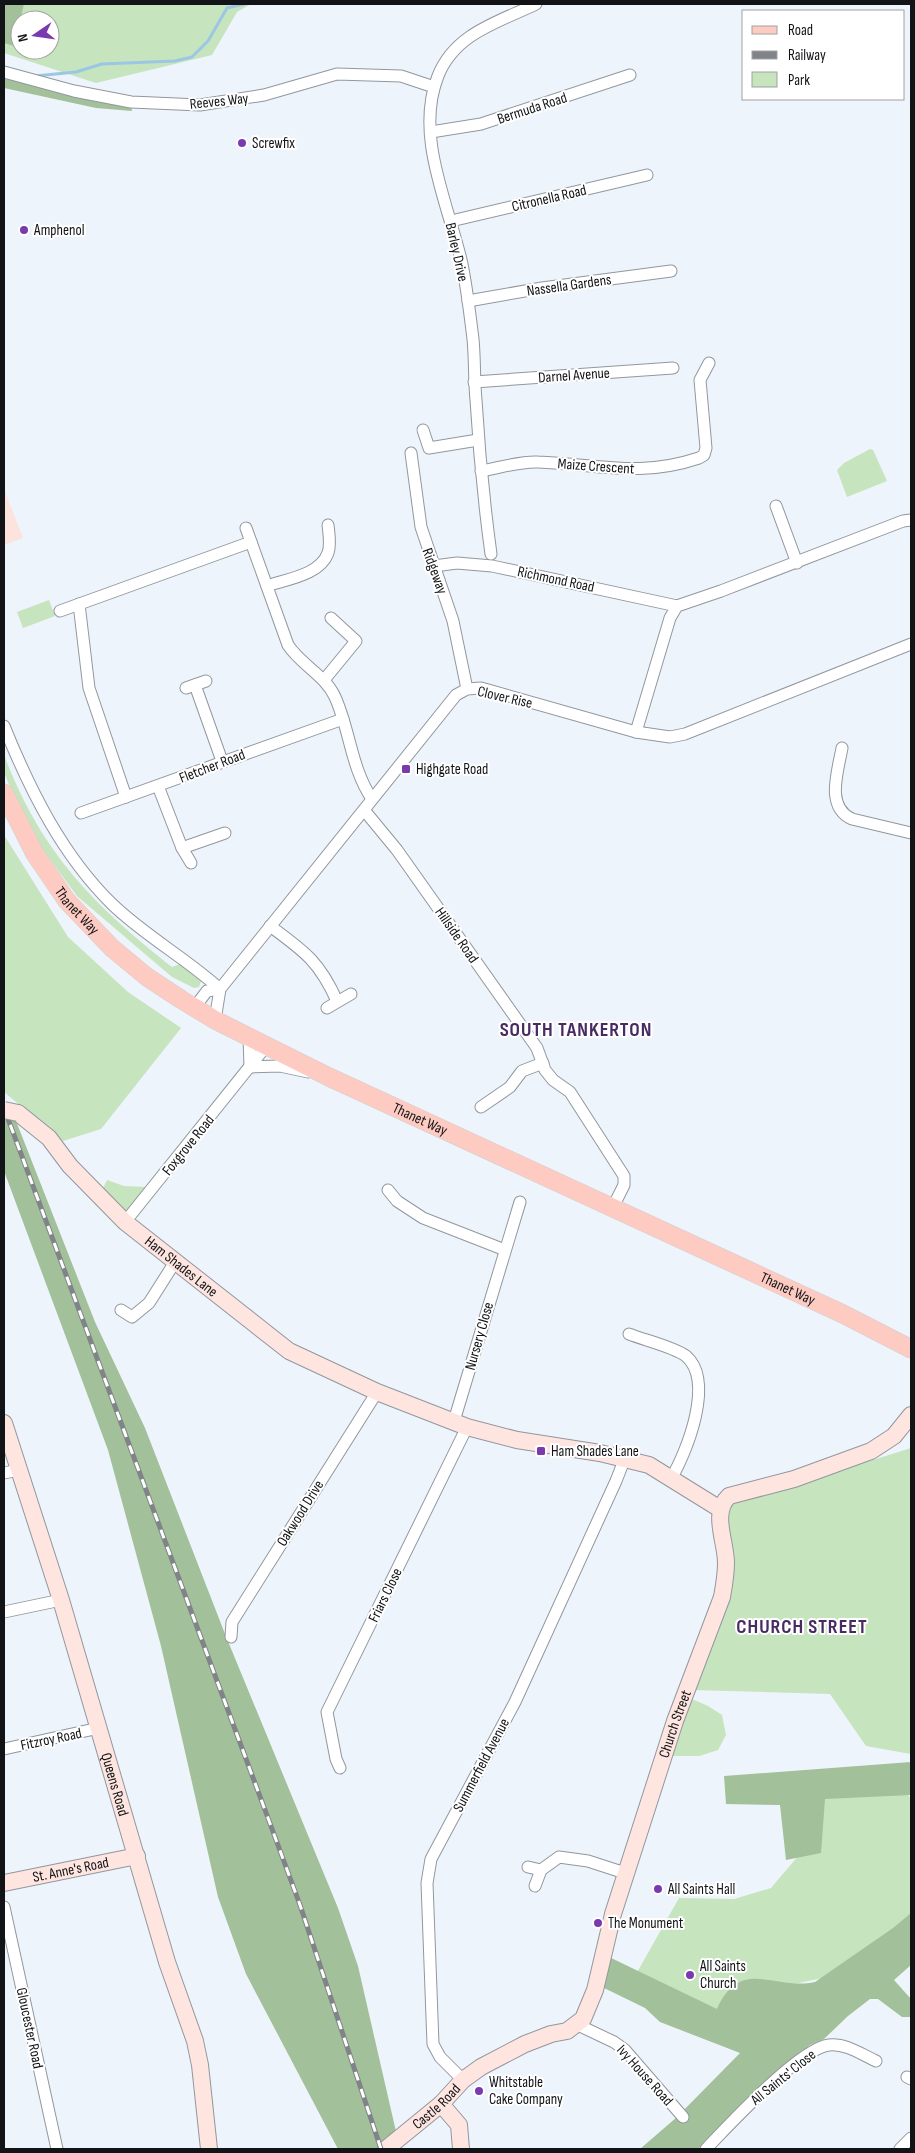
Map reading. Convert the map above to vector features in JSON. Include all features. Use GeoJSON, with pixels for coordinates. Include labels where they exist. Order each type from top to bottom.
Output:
{"type":"FeatureCollection","features":[{"type":"Feature","properties":{"kind":"main road","name":"Thanet Way"},"geometry":{"type":"LineString","coordinates":[[4,793],[35,854],[67,901],[112,948],[146,976],[194,1008],[329,1077],[843,1314],[911,1349]]}},
{"type":"Feature","properties":{"kind":"street","name":"Barley Drive"},"geometry":{"type":"LineString","coordinates":[[491,554],[478,440],[473,340],[468,301],[462,265],[436,165],[431,132],[430,101],[434,87],[446,62],[471,35],[482,28],[536,4]]}},
{"type":"Feature","properties":{"kind":"street","name":"Reeves Way"},"geometry":{"type":"LineString","coordinates":[[6,72],[131,102],[200,105],[264,95],[337,74],[401,76],[434,87]]}},
{"type":"Feature","properties":{"kind":"street","name":"Bermuda Road"},"geometry":{"type":"LineString","coordinates":[[431,132],[481,124],[630,75]]}},
{"type":"Feature","properties":{"kind":"street","name":"Citronella Road"},"geometry":{"type":"LineString","coordinates":[[451,221],[647,175]]}},
{"type":"Feature","properties":{"kind":"street","name":"Nassella Gardens"},"geometry":{"type":"LineString","coordinates":[[468,301],[542,288],[671,271]]}},
{"type":"Feature","properties":{"kind":"street","name":"Maize Crescent"},"geometry":{"type":"LineString","coordinates":[[481,471],[536,462],[630,470],[655,468],[699,458],[704,455],[706,448],[700,380],[709,362]]}},
{"type":"Feature","properties":{"kind":"street","name":"Darnel Avenue"},"geometry":{"type":"LineString","coordinates":[[474,382],[673,368]]}},
{"type":"Feature","properties":{"kind":"street"},"geometry":{"type":"LineString","coordinates":[[423,430],[429,448],[478,440]]}},
{"type":"Feature","properties":{"kind":"street","name":"Ridgeway"},"geometry":{"type":"LineString","coordinates":[[411,453],[418,512],[453,621],[467,689]]}},
{"type":"Feature","properties":{"kind":"street"},"geometry":{"type":"LineString","coordinates":[[776,506],[797,562]]}},
{"type":"Feature","properties":{"kind":"street"},"geometry":{"type":"LineString","coordinates":[[636,732],[670,618],[677,606],[903,521],[911,520]]}},
{"type":"Feature","properties":{"kind":"street"},"geometry":{"type":"LineString","coordinates":[[267,586],[313,570],[323,562],[329,552],[328,525]]}},
{"type":"Feature","properties":{"kind":"street"},"geometry":{"type":"LineString","coordinates":[[246,528],[289,647],[295,655],[324,680],[334,695],[343,719],[357,772],[372,799]]}},
{"type":"Feature","properties":{"kind":"street"},"geometry":{"type":"LineString","coordinates":[[60,611],[251,542]]}},
{"type":"Feature","properties":{"kind":"street","name":"Richmond Road"},"geometry":{"type":"LineString","coordinates":[[434,566],[458,563],[492,566],[677,606]]}},
{"type":"Feature","properties":{"kind":"street"},"geometry":{"type":"LineString","coordinates":[[79,604],[89,688],[126,797]]}},
{"type":"Feature","properties":{"kind":"street"},"geometry":{"type":"LineString","coordinates":[[324,680],[356,640],[331,618]]}},
{"type":"Feature","properties":{"kind":"street","name":"Clover Rise"},"geometry":{"type":"LineString","coordinates":[[215,1020],[220,989],[456,695],[467,689],[481,688],[636,732],[670,737],[685,734],[911,644]]}},
{"type":"Feature","properties":{"kind":"street"},"geometry":{"type":"LineString","coordinates":[[196,685],[222,761]]}},
{"type":"Feature","properties":{"kind":"street","name":"Fletcher Road"},"geometry":{"type":"LineString","coordinates":[[81,813],[343,719]]}},
{"type":"Feature","properties":{"kind":"street"},"geometry":{"type":"LineString","coordinates":[[4,726],[40,804],[82,870],[112,905],[220,989]]}},
{"type":"Feature","properties":{"kind":"street"},"geometry":{"type":"LineString","coordinates":[[842,748],[836,784],[838,808],[844,815],[852,819],[911,833]]}},
{"type":"Feature","properties":{"kind":"street"},"geometry":{"type":"LineString","coordinates":[[158,786],[182,848],[191,863]]}},
{"type":"Feature","properties":{"kind":"street","name":"Hillside Road"},"geometry":{"type":"LineString","coordinates":[[364,810],[397,850],[537,1048],[543,1064],[553,1080],[570,1092],[624,1176],[624,1185],[612,1209]]}},
{"type":"Feature","properties":{"kind":"street"},"geometry":{"type":"LineString","coordinates":[[182,848],[226,833]]}},
{"type":"Feature","properties":{"kind":"street"},"geometry":{"type":"LineString","coordinates":[[270,926],[307,953],[322,972],[337,1001]]}},
{"type":"Feature","properties":{"kind":"street","name":"Clover Rise"},"geometry":{"type":"LineString","coordinates":[[194,1008],[207,991],[220,989]]}},
{"type":"Feature","properties":{"kind":"street"},"geometry":{"type":"LineString","coordinates":[[327,1008],[351,994]]}},
{"type":"Feature","properties":{"kind":"street"},"geometry":{"type":"LineString","coordinates":[[249,1037],[250,1067],[280,1066],[329,1077]]}},
{"type":"Feature","properties":{"kind":"street","name":"Foxgrove Road"},"geometry":{"type":"LineString","coordinates":[[125,1222],[267,1045]]}},
{"type":"Feature","properties":{"kind":"street"},"geometry":{"type":"LineString","coordinates":[[481,1107],[510,1087],[522,1071],[543,1064]]}},
{"type":"Feature","properties":{"kind":"street","name":"Ham Shades Lane"},"geometry":{"type":"LineString","coordinates":[[11,1112],[49,1138],[70,1166],[125,1222],[289,1350],[377,1392],[461,1424],[517,1440],[625,1458],[649,1465],[720,1509]]}},
{"type":"Feature","properties":{"kind":"street"},"geometry":{"type":"LineString","coordinates":[[388,1190],[397,1201],[422,1218],[504,1250]]}},
{"type":"Feature","properties":{"kind":"street","name":"Nursery Close"},"geometry":{"type":"LineString","coordinates":[[461,1424],[504,1250],[520,1202]]}},
{"type":"Feature","properties":{"kind":"street"},"geometry":{"type":"LineString","coordinates":[[121,1310],[132,1317],[149,1302],[175,1262]]}},
{"type":"Feature","properties":{"kind":"street"},"geometry":{"type":"LineString","coordinates":[[629,1334],[680,1353],[691,1362],[697,1372],[700,1392],[684,1455],[672,1478]]}},
{"type":"Feature","properties":{"kind":"street","name":"Oakwood Drive"},"geometry":{"type":"LineString","coordinates":[[231,1637],[232,1622],[377,1392]]}},
{"type":"Feature","properties":{"kind":"street"},"geometry":{"type":"LineString","coordinates":[[720,1509],[729,1496],[794,1479],[871,1451],[894,1436],[911,1415]]}},
{"type":"Feature","properties":{"kind":"street","name":"Queens Road"},"geometry":{"type":"LineString","coordinates":[[4,1423],[11,1472],[61,1600],[167,1962],[195,2041],[200,2065],[209,2149]]}},
{"type":"Feature","properties":{"kind":"street","name":"Friars Close"},"geometry":{"type":"LineString","coordinates":[[340,1768],[336,1759],[327,1712],[461,1424]]}},
{"type":"Feature","properties":{"kind":"street","name":"Summerfield Avenue"},"geometry":{"type":"LineString","coordinates":[[463,2080],[440,2058],[433,2044],[427,1883],[429,1866],[515,1702],[625,1458]]}},
{"type":"Feature","properties":{"kind":"street","name":"Church Street"},"geometry":{"type":"LineString","coordinates":[[578,2025],[587,2011],[595,1990],[625,1873],[675,1721],[722,1597],[726,1578],[726,1560],[720,1509]]}},
{"type":"Feature","properties":{"kind":"street"},"geometry":{"type":"LineString","coordinates":[[4,1612],[61,1600]]}},
{"type":"Feature","properties":{"kind":"street","name":"Fitzroy Road"},"geometry":{"type":"LineString","coordinates":[[4,1749],[99,1728]]}},
{"type":"Feature","properties":{"kind":"street","name":"St. Anne's Road"},"geometry":{"type":"LineString","coordinates":[[4,1883],[137,1856]]}},
{"type":"Feature","properties":{"kind":"street"},"geometry":{"type":"LineString","coordinates":[[535,1886],[541,1870],[559,1858],[571,1857],[625,1873]]}},
{"type":"Feature","properties":{"kind":"street"},"geometry":{"type":"LineString","coordinates":[[528,1867],[541,1870]]}},
{"type":"Feature","properties":{"kind":"street","name":"Gloucester Road"},"geometry":{"type":"LineString","coordinates":[[4,1906],[57,2149]]}},
{"type":"Feature","properties":{"kind":"street"},"geometry":{"type":"LineString","coordinates":[[463,2080],[481,2066],[525,2044],[551,2034],[567,2031],[578,2025]]}},
{"type":"Feature","properties":{"kind":"street","name":"Ivy House Road"},"geometry":{"type":"LineString","coordinates":[[578,2025],[614,2042],[624,2050],[682,2117]]}},
{"type":"Feature","properties":{"kind":"street","name":"All Saints' Close"},"geometry":{"type":"LineString","coordinates":[[706,2149],[763,2091],[818,2048],[831,2045],[845,2046],[876,2061]]}},
{"type":"Feature","properties":{"kind":"street","name":"Castle Road"},"geometry":{"type":"LineString","coordinates":[[392,2145],[441,2104],[463,2080]]}},
{"type":"Feature","properties":{"kind":"street"},"geometry":{"type":"LineString","coordinates":[[441,2104],[459,2125],[461,2149]]}},
{"type":"Feature","properties":{"kind":"street"},"geometry":{"type":"LineString","coordinates":[[900,2149],[911,2138]]}},
{"type":"Feature","properties":{"kind":"shaded area"},"geometry":{"type":"Polygon","coordinates":[[[4,489],[23,538],[4,545],[4,489]]]}},
{"type":"Feature","properties":{"kind":"green space"},"geometry":{"type":"Polygon","coordinates":[[[4,4],[24,4],[23,10],[10,10],[10,45],[4,43],[4,4]]]}},
{"type":"Feature","properties":{"kind":"green space"},"geometry":{"type":"Polygon","coordinates":[[[15,4],[251,4],[237,12],[212,55],[96,83],[25,60],[60,60],[60,10],[13,10],[15,4]]]}},
{"type":"Feature","properties":{"kind":"green space"},"geometry":{"type":"Polygon","coordinates":[[[10,19],[10,55],[4,53],[4,37],[10,19]]]}},
{"type":"Feature","properties":{"kind":"green space"},"geometry":{"type":"Polygon","coordinates":[[[4,78],[63,94],[131,106],[132,111],[96,108],[4,88],[4,78]]]}},
{"type":"Feature","properties":{"kind":"green space"},"geometry":{"type":"Polygon","coordinates":[[[870,449],[873,450],[887,481],[847,497],[837,470],[844,463],[870,449]]]}},
{"type":"Feature","properties":{"kind":"green space"},"geometry":{"type":"Polygon","coordinates":[[[49,600],[55,616],[23,628],[17,612],[49,600]]]}},
{"type":"Feature","properties":{"kind":"green space"},"geometry":{"type":"Polygon","coordinates":[[[4,755],[35,820],[52,848],[72,874],[93,898],[143,944],[172,967],[180,964],[201,981],[199,987],[194,988],[172,977],[77,896],[43,850],[15,800],[4,772],[4,755]]]}},
{"type":"Feature","properties":{"kind":"green space"},"geometry":{"type":"Polygon","coordinates":[[[4,835],[68,937],[128,992],[181,1028],[101,1129],[63,1141],[4,1092],[4,835]]]}},
{"type":"Feature","properties":{"kind":"green space"},"geometry":{"type":"Polygon","coordinates":[[[4,1120],[16,1121],[95,1322],[145,1428],[225,1634],[338,1908],[358,1966],[400,2149],[338,2149],[246,1974],[218,1897],[161,1646],[108,1450],[4,1171],[4,1120]]]}},
{"type":"Feature","properties":{"kind":"green space"},"geometry":{"type":"Polygon","coordinates":[[[107,1180],[124,1186],[146,1187],[126,1212],[101,1192],[107,1180]]]}},
{"type":"Feature","properties":{"kind":"green space"},"geometry":{"type":"Polygon","coordinates":[[[911,1448],[911,1754],[866,1746],[830,1694],[691,1690],[732,1572],[726,1512],[733,1504],[911,1448]]]}},
{"type":"Feature","properties":{"kind":"green space"},"geometry":{"type":"Polygon","coordinates":[[[685,1696],[708,1706],[722,1715],[726,1735],[718,1750],[699,1756],[663,1756],[685,1696]]]}},
{"type":"Feature","properties":{"kind":"green space"},"geometry":{"type":"Polygon","coordinates":[[[911,1762],[911,1795],[825,1799],[821,1853],[786,1860],[780,1805],[726,1804],[724,1776],[911,1762]]]}},
{"type":"Feature","properties":{"kind":"green space"},"geometry":{"type":"Polygon","coordinates":[[[905,1791],[911,1799],[911,1921],[861,1970],[765,1990],[715,2029],[635,1976],[679,1898],[734,1899],[771,1888],[799,1855],[820,1799],[905,1791]]]}},
{"type":"Feature","properties":{"kind":"green space"},"geometry":{"type":"Polygon","coordinates":[[[911,1913],[911,1965],[894,1980],[911,1999],[911,2017],[902,2017],[878,1999],[870,1999],[848,2016],[824,2039],[810,2045],[764,2085],[698,2149],[640,2149],[677,2117],[740,2053],[660,2022],[645,2008],[600,1986],[607,1956],[717,2009],[726,1993],[737,1984],[748,1980],[760,1979],[800,1984],[815,1982],[893,1928],[911,1913]]]}},
{"type":"Feature","properties":{"kind":"waterway"},"geometry":{"type":"LineString","coordinates":[[35,76],[76,72],[102,64],[175,61],[192,57],[208,41],[227,8],[244,4]]}},
{"type":"Feature","properties":{"kind":"railway"},"geometry":{"type":"LineString","coordinates":[[4,1108],[300,1905],[381,2149]]}},
{"type":"Feature","properties":{"kind":"place","name":"Screwfix"},"geometry":{"type":"Point","coordinates":[242,143]}},
{"type":"Feature","properties":{"kind":"place","name":"Amphenol"},"geometry":{"type":"Point","coordinates":[24,230]}},
{"type":"Feature","properties":{"kind":"place","name":"Highgate Road"},"geometry":{"type":"Point","coordinates":[406,769]}},
{"type":"Feature","properties":{"kind":"place","name":"Ham Shades Lane"},"geometry":{"type":"Point","coordinates":[541,1451]}},
{"type":"Feature","properties":{"kind":"place","name":"All Saints Hall"},"geometry":{"type":"Point","coordinates":[658,1889]}},
{"type":"Feature","properties":{"kind":"place","name":"The Monument"},"geometry":{"type":"Point","coordinates":[598,1923]}},
{"type":"Feature","properties":{"kind":"place","name":"All Saints Church"},"geometry":{"type":"Point","coordinates":[690,1975]}},
{"type":"Feature","properties":{"kind":"place","name":"Whitstable Cake Company"},"geometry":{"type":"Point","coordinates":[479,2091]}},
{"type":"Feature","properties":{"kind":"district","name":"SOUTH TANKERTON"},"geometry":{"type":"Point","coordinates":[576,1029]}},
{"type":"Feature","properties":{"kind":"district","name":"CHURCH STREET"},"geometry":{"type":"Point","coordinates":[802,1626]}}]}
